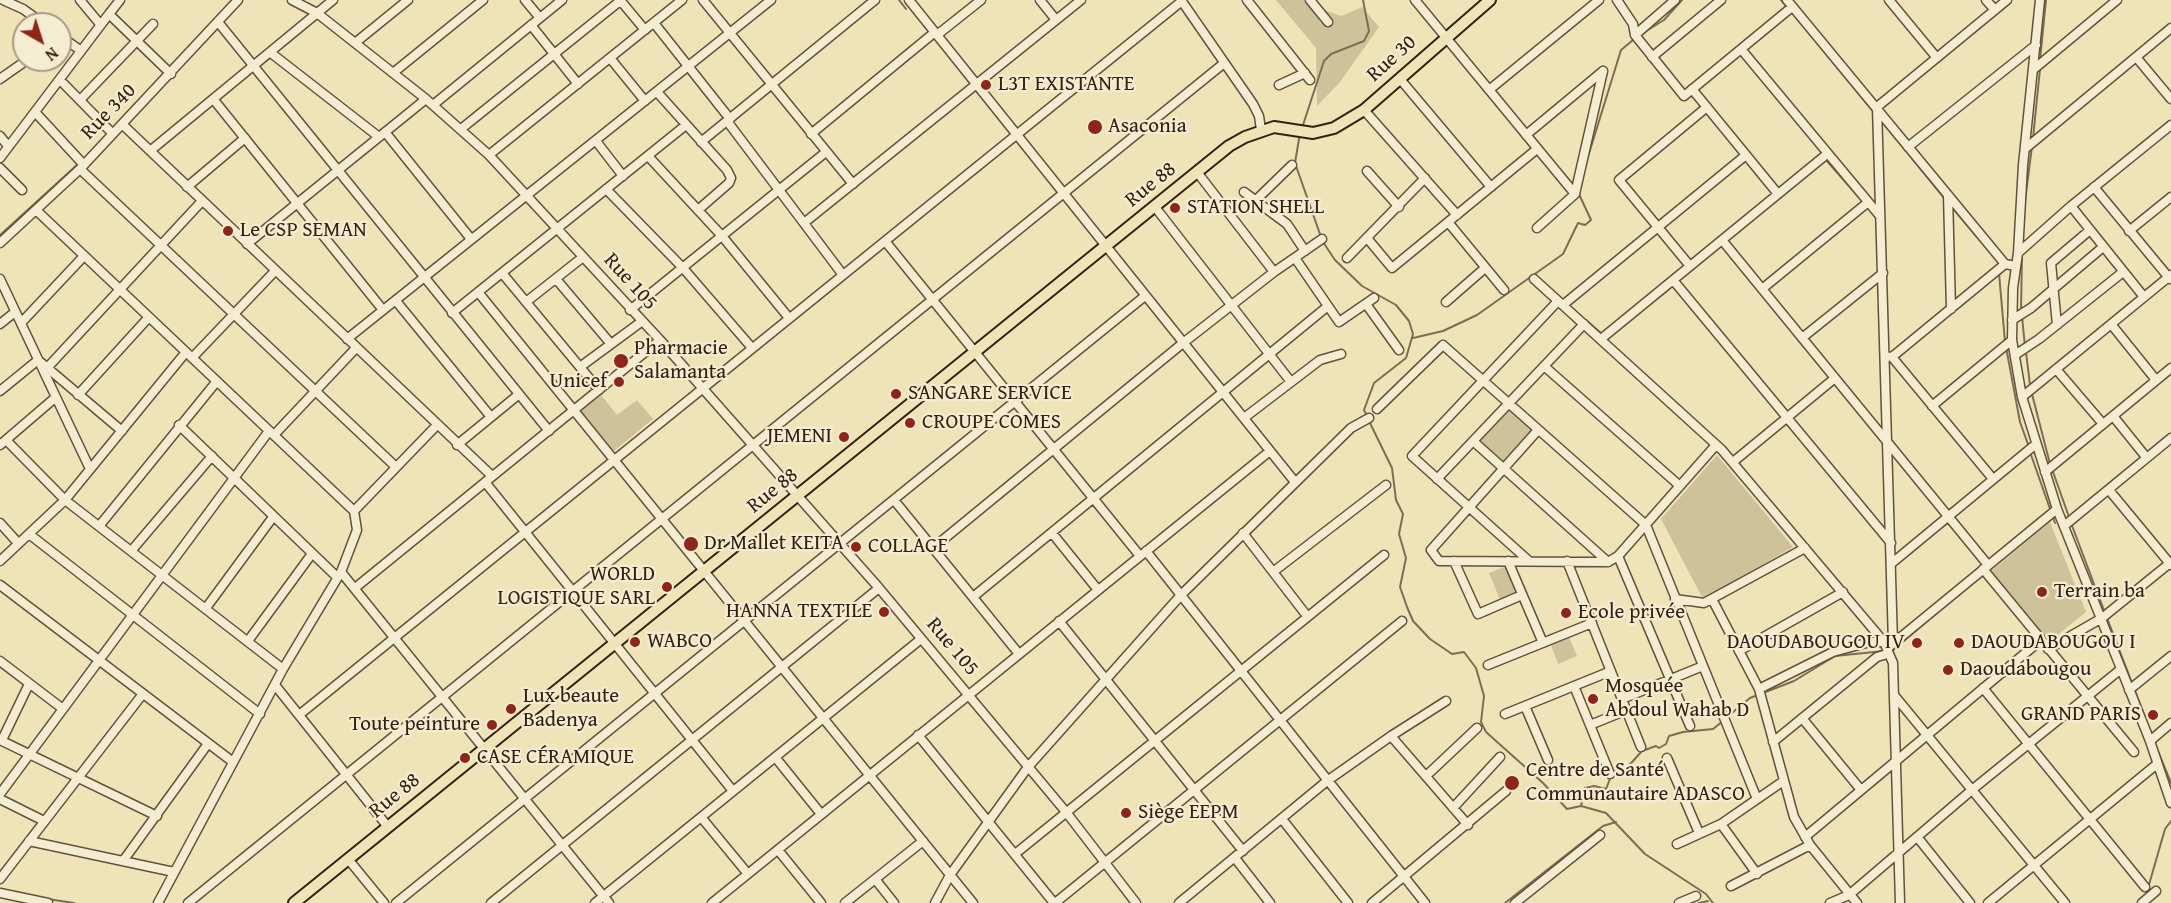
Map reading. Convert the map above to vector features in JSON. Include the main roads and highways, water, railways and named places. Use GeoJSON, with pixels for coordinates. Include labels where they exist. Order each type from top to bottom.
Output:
{"type":"FeatureCollection","features":[{"type":"Feature","properties":{"kind":"main road","name":"Rue 30"},"geometry":{"type":"LineString","coordinates":[[1313,134],[1334,128],[1364,110],[1490,0]]}},
{"type":"Feature","properties":{"kind":"main road","name":"Rue 88"},"geometry":{"type":"LineString","coordinates":[[294,903],[1229,146],[1261,130],[1285,128],[1313,134]]}},
{"type":"Feature","properties":{"kind":"waterway"},"geometry":{"type":"LineString","coordinates":[[899,0],[906,9]]}},
{"type":"Feature","properties":{"kind":"waterway"},"geometry":{"type":"LineString","coordinates":[[1302,128],[1324,61],[1331,54],[1364,41],[1369,31],[1363,0]]}},
{"type":"Feature","properties":{"kind":"waterway"},"geometry":{"type":"LineString","coordinates":[[1643,33],[1664,20],[1682,0]]}},
{"type":"Feature","properties":{"kind":"waterway"},"geometry":{"type":"LineString","coordinates":[[1781,0],[1787,7]]}},
{"type":"Feature","properties":{"kind":"waterway"},"geometry":{"type":"LineString","coordinates":[[2040,60],[2046,0]]}},
{"type":"Feature","properties":{"kind":"waterway"},"geometry":{"type":"LineString","coordinates":[[1791,11],[1873,111]]}},
{"type":"Feature","properties":{"kind":"waterway"},"geometry":{"type":"LineString","coordinates":[[1587,160],[1621,50],[1633,40]]}},
{"type":"Feature","properties":{"kind":"waterway"},"geometry":{"type":"LineString","coordinates":[[2033,138],[2040,69]]}},
{"type":"Feature","properties":{"kind":"waterway"},"geometry":{"type":"LineString","coordinates":[[1881,120],[1945,199]]}},
{"type":"Feature","properties":{"kind":"waterway"},"geometry":{"type":"LineString","coordinates":[[1300,133],[1295,163],[1321,237]]}},
{"type":"Feature","properties":{"kind":"waterway"},"geometry":{"type":"LineString","coordinates":[[2024,209],[2032,146]]}},
{"type":"Feature","properties":{"kind":"waterway"},"geometry":{"type":"LineString","coordinates":[[1826,160],[1864,203]]}},
{"type":"Feature","properties":{"kind":"waterway"},"geometry":{"type":"LineString","coordinates":[[0,235],[78,164]]}},
{"type":"Feature","properties":{"kind":"waterway"},"geometry":{"type":"LineString","coordinates":[[1413,338],[1443,331],[1477,315],[1563,254],[1578,223],[1585,225],[1591,220],[1578,192]]}},
{"type":"Feature","properties":{"kind":"waterway"},"geometry":{"type":"LineString","coordinates":[[1951,206],[1977,237]]}},
{"type":"Feature","properties":{"kind":"waterway"},"geometry":{"type":"LineString","coordinates":[[1323,242],[1335,260],[1362,286],[1396,305],[1409,321],[1413,334],[1406,358],[1374,383],[1364,410],[1367,416]]}},
{"type":"Feature","properties":{"kind":"waterway"},"geometry":{"type":"LineString","coordinates":[[2021,311],[2022,254]]}},
{"type":"Feature","properties":{"kind":"waterway"},"geometry":{"type":"LineString","coordinates":[[1999,273],[2005,342]]}},
{"type":"Feature","properties":{"kind":"waterway"},"geometry":{"type":"LineString","coordinates":[[1655,300],[1667,291]]}},
{"type":"Feature","properties":{"kind":"waterway"},"geometry":{"type":"LineString","coordinates":[[2022,316],[2025,347]]}},
{"type":"Feature","properties":{"kind":"waterway"},"geometry":{"type":"LineString","coordinates":[[1586,320],[1602,334]]}},
{"type":"Feature","properties":{"kind":"waterway"},"geometry":{"type":"LineString","coordinates":[[2006,347],[2020,422],[2029,447]]}},
{"type":"Feature","properties":{"kind":"waterway"},"geometry":{"type":"LineString","coordinates":[[2026,352],[2030,385]]}},
{"type":"Feature","properties":{"kind":"waterway"},"geometry":{"type":"LineString","coordinates":[[2032,394],[2050,464]]}},
{"type":"Feature","properties":{"kind":"waterway"},"geometry":{"type":"LineString","coordinates":[[1369,421],[1392,468],[1396,500],[1403,514],[1399,534],[1406,558],[1400,587],[1407,607],[1413,621],[1430,639],[1452,654],[1464,652],[1476,668],[1484,696],[1481,722],[1486,732],[1543,783],[1567,809],[1581,806],[1606,813],[1645,854],[1706,894],[1713,903]]}},
{"type":"Feature","properties":{"kind":"waterway"},"geometry":{"type":"LineString","coordinates":[[2030,452],[2055,523]]}},
{"type":"Feature","properties":{"kind":"waterway"},"geometry":{"type":"LineString","coordinates":[[2052,469],[2069,517]]}},
{"type":"Feature","properties":{"kind":"waterway"},"geometry":{"type":"LineString","coordinates":[[2071,523],[2105,613]]}},
{"type":"Feature","properties":{"kind":"waterway"},"geometry":{"type":"LineString","coordinates":[[1892,651],[1939,611]]}},
{"type":"Feature","properties":{"kind":"waterway"},"geometry":{"type":"LineString","coordinates":[[2107,618],[2132,683]]}},
{"type":"Feature","properties":{"kind":"waterway"},"geometry":{"type":"LineString","coordinates":[[1727,717],[1750,698],[1794,681],[1835,656],[1884,651]]}},
{"type":"Feature","properties":{"kind":"waterway"},"geometry":{"type":"LineString","coordinates":[[2134,688],[2150,731]]}},
{"type":"Feature","properties":{"kind":"waterway"},"geometry":{"type":"LineString","coordinates":[[1581,806],[1585,788],[1594,786],[1606,789],[1613,771],[1624,771],[1642,751],[1656,746],[1659,748],[1666,744],[1669,736],[1713,729],[1723,721]]}},
{"type":"Feature","properties":{"kind":"waterway"},"geometry":{"type":"LineString","coordinates":[[2155,744],[2171,783]]}},
{"type":"Feature","properties":{"kind":"waterway"},"geometry":{"type":"LineString","coordinates":[[2146,895],[2165,829],[2171,821]]}},
{"type":"Feature","properties":{"kind":"waterway"},"geometry":{"type":"LineString","coordinates":[[1505,903],[1603,826],[1616,822]]}},
{"type":"Feature","properties":{"kind":"waterway"},"geometry":{"type":"LineString","coordinates":[[41,898],[74,903]]}},
{"type":"Feature","properties":{"kind":"waterway"},"geometry":{"type":"LineString","coordinates":[[1699,903],[1708,901]]}},
{"type":"Feature","properties":{"kind":"place","name":"L3T EXISTANTE"},"geometry":{"type":"Point","coordinates":[986,85]}},
{"type":"Feature","properties":{"kind":"place","name":"Asaconia"},"geometry":{"type":"Point","coordinates":[1095,127]}},
{"type":"Feature","properties":{"kind":"place","name":"STATION SHELL"},"geometry":{"type":"Point","coordinates":[1175,208]}},
{"type":"Feature","properties":{"kind":"place","name":"Le CSP SEMAN"},"geometry":{"type":"Point","coordinates":[228,231]}},
{"type":"Feature","properties":{"kind":"place","name":"Pharmacie Salamanta"},"geometry":{"type":"Point","coordinates":[621,361]}},
{"type":"Feature","properties":{"kind":"place","name":"Unicef"},"geometry":{"type":"Point","coordinates":[619,382]}},
{"type":"Feature","properties":{"kind":"place","name":"SANGARE SERVICE"},"geometry":{"type":"Point","coordinates":[896,394]}},
{"type":"Feature","properties":{"kind":"place","name":"CROUPE COMES"},"geometry":{"type":"Point","coordinates":[910,423]}},
{"type":"Feature","properties":{"kind":"place","name":"JEMENI"},"geometry":{"type":"Point","coordinates":[844,437]}},
{"type":"Feature","properties":{"kind":"place","name":"Dr Mallet KEITA"},"geometry":{"type":"Point","coordinates":[691,544]}},
{"type":"Feature","properties":{"kind":"place","name":"COLLAGE"},"geometry":{"type":"Point","coordinates":[856,547]}},
{"type":"Feature","properties":{"kind":"place","name":"WORLD LOGISTIQUE SARL"},"geometry":{"type":"Point","coordinates":[667,587]}},
{"type":"Feature","properties":{"kind":"place","name":"Terrain ba"},"geometry":{"type":"Point","coordinates":[2042,592]}},
{"type":"Feature","properties":{"kind":"place","name":"HANNA TEXTILE"},"geometry":{"type":"Point","coordinates":[884,612]}},
{"type":"Feature","properties":{"kind":"place","name":"Ecole privée"},"geometry":{"type":"Point","coordinates":[1566,613]}},
{"type":"Feature","properties":{"kind":"place","name":"WABCO"},"geometry":{"type":"Point","coordinates":[635,642]}},
{"type":"Feature","properties":{"kind":"place","name":"DAOUDABOUGOU IV"},"geometry":{"type":"Point","coordinates":[1917,643]}},
{"type":"Feature","properties":{"kind":"place","name":"DAOUDABOUGOU I"},"geometry":{"type":"Point","coordinates":[1959,643]}},
{"type":"Feature","properties":{"kind":"place","name":"Daoudabougou"},"geometry":{"type":"Point","coordinates":[1948,670]}},
{"type":"Feature","properties":{"kind":"place","name":"Mosquée Abdoul Wahab D"},"geometry":{"type":"Point","coordinates":[1593,699]}},
{"type":"Feature","properties":{"kind":"place","name":"Lux beaute Badenya"},"geometry":{"type":"Point","coordinates":[511,709]}},
{"type":"Feature","properties":{"kind":"place","name":"GRAND PARIS"},"geometry":{"type":"Point","coordinates":[2153,715]}},
{"type":"Feature","properties":{"kind":"place","name":"Toute peinture"},"geometry":{"type":"Point","coordinates":[492,725]}},
{"type":"Feature","properties":{"kind":"place","name":"CASE CÉRAMIQUE"},"geometry":{"type":"Point","coordinates":[465,758]}},
{"type":"Feature","properties":{"kind":"place","name":"Centre de Santé Communautaire ADASCO"},"geometry":{"type":"Point","coordinates":[1512,783]}},
{"type":"Feature","properties":{"kind":"place","name":"Siège EEPM"},"geometry":{"type":"Point","coordinates":[1126,813]}}]}
